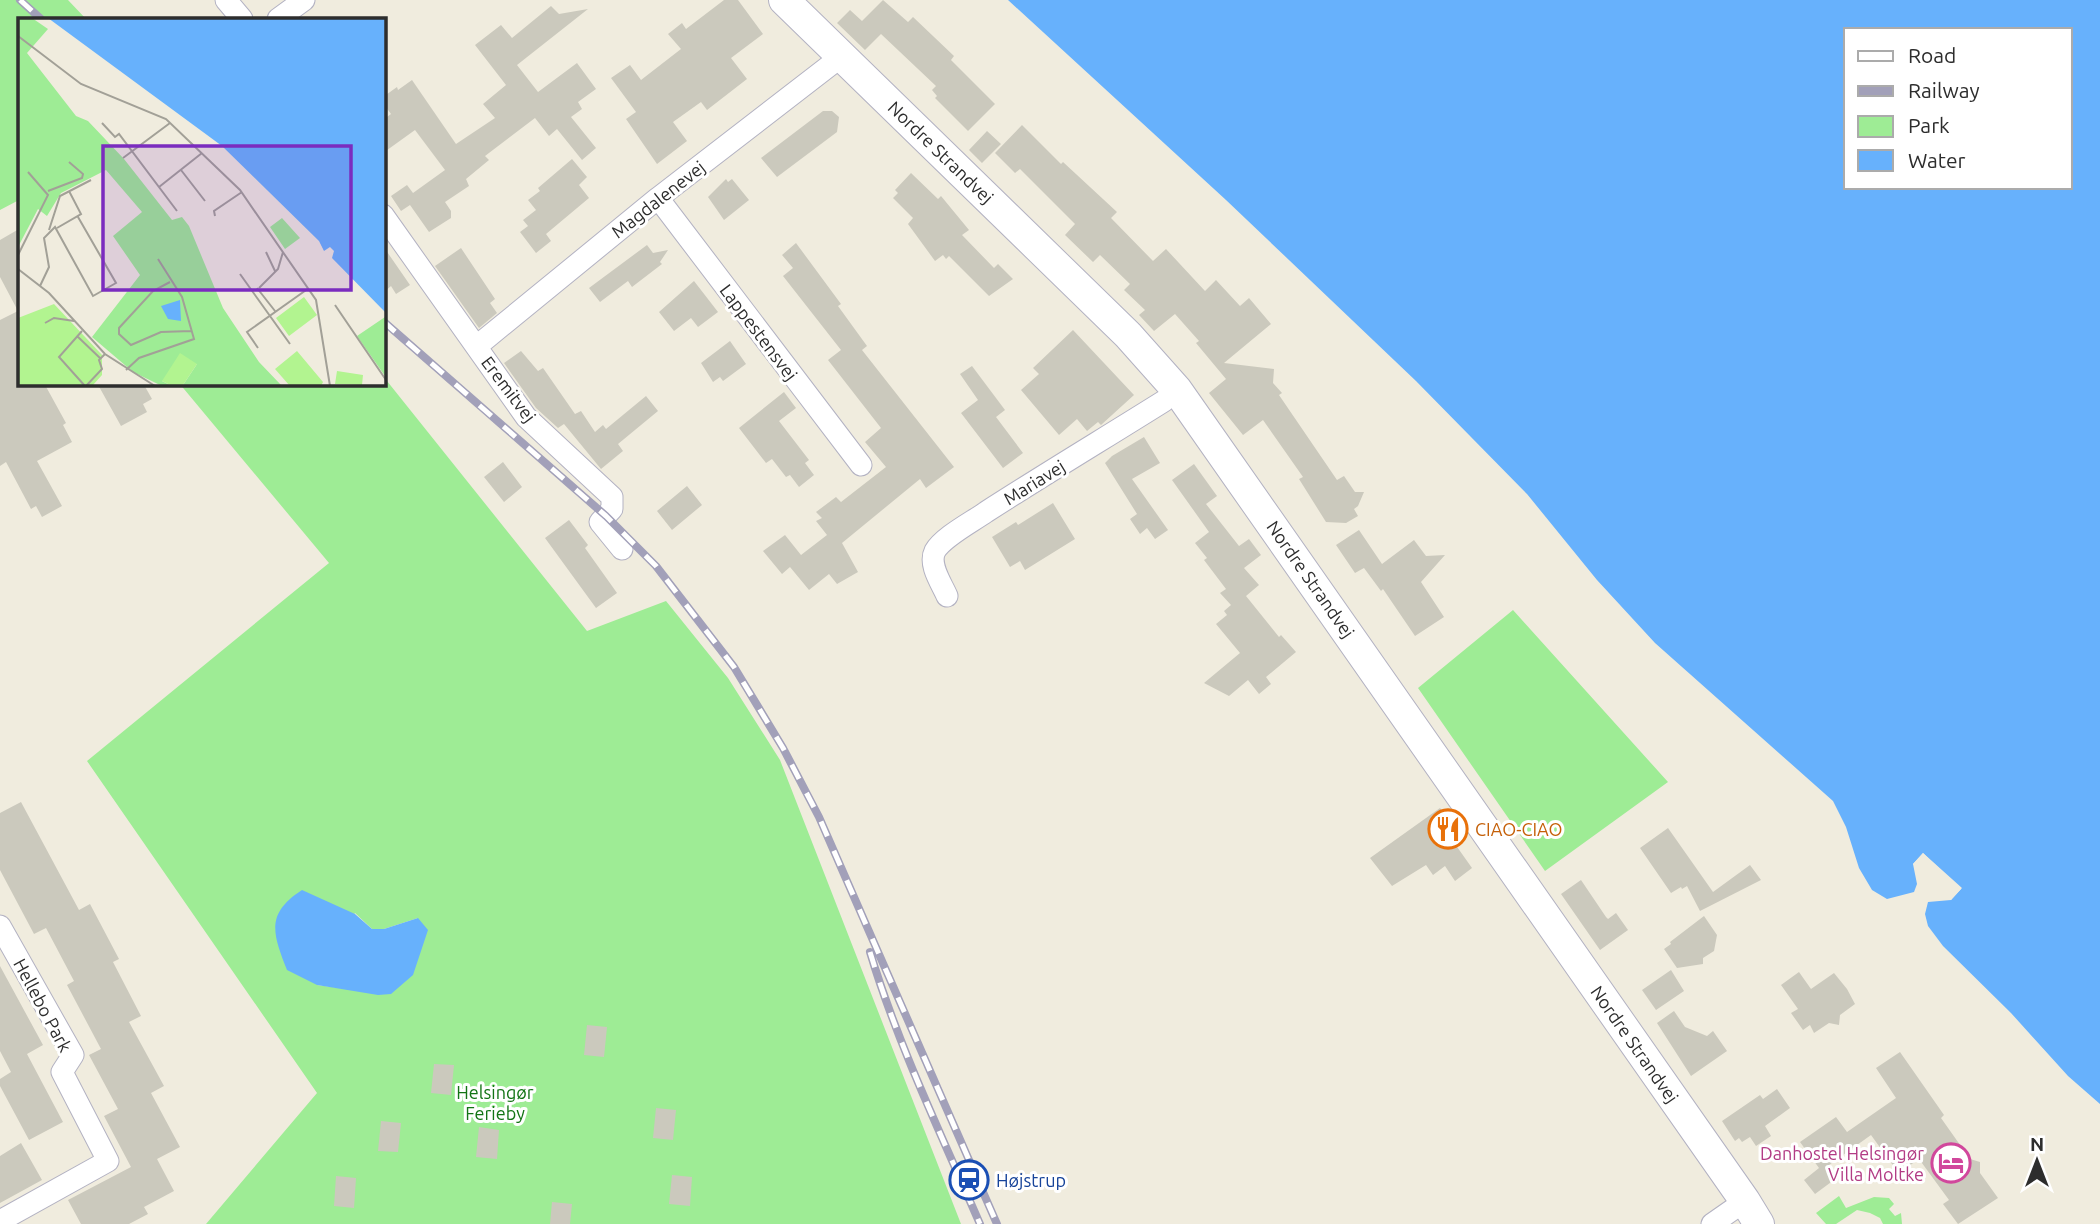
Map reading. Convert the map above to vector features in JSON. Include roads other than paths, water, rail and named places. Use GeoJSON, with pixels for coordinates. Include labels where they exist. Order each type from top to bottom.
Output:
{"type":"FeatureCollection","features":[{"type":"Feature","properties":{"kind":"main road","name":"Nordre Strandvej"},"geometry":{"type":"LineString","coordinates":[[784,0],[1128,335],[1177,390],[1752,1212]]}},
{"type":"Feature","properties":{"kind":"street"},"geometry":{"type":"LineString","coordinates":[[226,0],[241,18]]}},
{"type":"Feature","properties":{"kind":"street"},"geometry":{"type":"LineString","coordinates":[[279,18],[304,0]]}},
{"type":"Feature","properties":{"kind":"street","name":"Magdalenevej"},"geometry":{"type":"LineString","coordinates":[[477,346],[658,198],[842,56]]}},
{"type":"Feature","properties":{"kind":"street","name":"Lappestensvej"},"geometry":{"type":"LineString","coordinates":[[658,198],[861,465]]}},
{"type":"Feature","properties":{"kind":"street","name":"Eremitvej"},"geometry":{"type":"LineString","coordinates":[[385,218],[526,416],[612,497],[612,509],[600,522],[622,549]]}},
{"type":"Feature","properties":{"kind":"street","name":"Mariavej"},"geometry":{"type":"LineString","coordinates":[[947,596],[932,564],[937,547],[966,525],[1164,401],[1177,390]]}},
{"type":"Feature","properties":{"kind":"street","name":"Hellebo Park"},"geometry":{"type":"LineString","coordinates":[[0,926],[73,1055],[62,1072],[108,1161],[0,1221]]}},
{"type":"Feature","properties":{"kind":"street"},"geometry":{"type":"LineString","coordinates":[[1712,1224],[1752,1212]]}},
{"type":"Feature","properties":{"kind":"water"},"geometry":{"type":"Polygon","coordinates":[[[1008,0],[2100,0],[2100,1104],[2068,1076],[2011,1013],[1943,946],[1928,926],[1925,914],[1928,902],[1951,900],[1961,889],[1923,853],[1913,864],[1917,884],[1914,892],[1887,899],[1872,890],[1859,868],[1846,827],[1833,801],[1655,643],[1597,580],[1527,494],[1416,381],[1226,200],[1008,0]]]}},
{"type":"Feature","properties":{"kind":"water"},"geometry":{"type":"Polygon","coordinates":[[[302,890],[355,914],[372,929],[384,929],[418,918],[428,930],[413,975],[391,994],[378,995],[317,985],[287,970],[278,946],[275,926],[282,908],[302,890]]]}},
{"type":"Feature","properties":{"kind":"railway"},"geometry":{"type":"LineString","coordinates":[[20,0],[40,18]]}},
{"type":"Feature","properties":{"kind":"railway"},"geometry":{"type":"LineString","coordinates":[[385,323],[606,516],[656,566],[734,667],[783,748],[819,817],[997,1224]]}},
{"type":"Feature","properties":{"kind":"railway"},"geometry":{"type":"LineString","coordinates":[[870,952],[907,1055],[980,1224]]}},
{"type":"Feature","properties":{"kind":"place","name":"CIAO-CIAO"},"geometry":{"type":"Point","coordinates":[1448,829]}},
{"type":"Feature","properties":{"kind":"place","name":"Danhostel Helsingør Villa Moltke"},"geometry":{"type":"Point","coordinates":[1951,1163]}},
{"type":"Feature","properties":{"kind":"place","name":"Højstrup"},"geometry":{"type":"Point","coordinates":[969,1180]}},
{"type":"Feature","properties":{"kind":"park label","name":"Helsingør Ferieby"},"geometry":{"type":"Point","coordinates":[495,1102]}}]}
